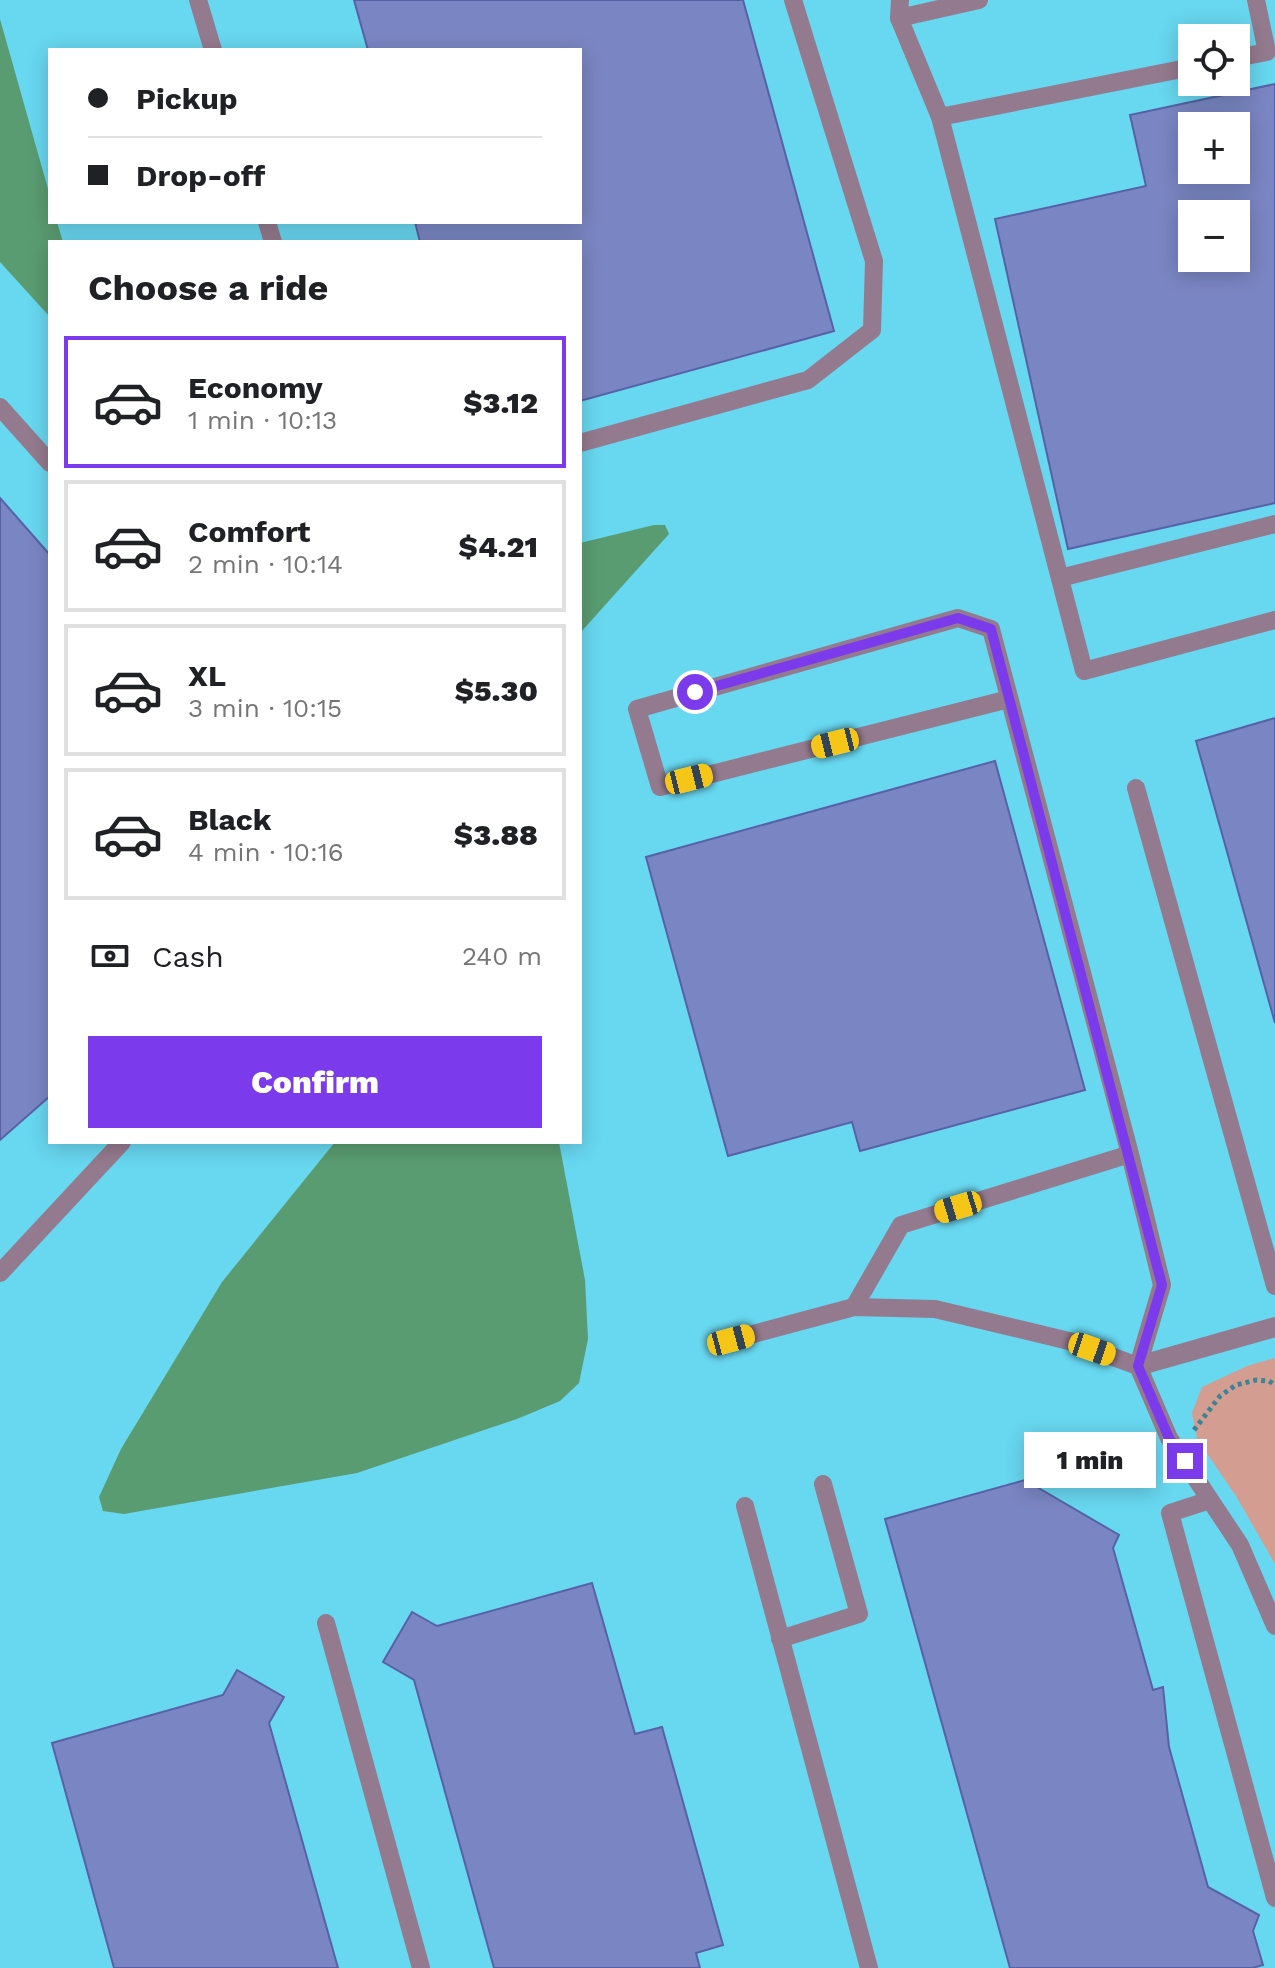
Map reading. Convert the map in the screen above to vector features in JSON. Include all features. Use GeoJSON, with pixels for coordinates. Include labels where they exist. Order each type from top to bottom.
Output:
{"type":"FeatureCollection","features":[{"type":"Feature","properties":{"kind":"street"},"geometry":{"type":"LineString","coordinates":[[1138,1366],[1275,1327]]}},
{"type":"Feature","properties":{"kind":"lane"},"geometry":{"type":"LineString","coordinates":[[198,0],[212,48]]}},
{"type":"Feature","properties":{"kind":"lane"},"geometry":{"type":"LineString","coordinates":[[582,442],[808,380],[872,330],[874,261],[793,0]]}},
{"type":"Feature","properties":{"kind":"lane"},"geometry":{"type":"LineString","coordinates":[[979,0],[899,9],[940,117],[1084,671],[1275,620]]}},
{"type":"Feature","properties":{"kind":"lane"},"geometry":{"type":"LineString","coordinates":[[1250,55],[1267,52],[1256,0]]}},
{"type":"Feature","properties":{"kind":"lane"},"geometry":{"type":"LineString","coordinates":[[940,117],[1178,70]]}},
{"type":"Feature","properties":{"kind":"lane"},"geometry":{"type":"LineString","coordinates":[[0,407],[48,461]]}},
{"type":"Feature","properties":{"kind":"lane"},"geometry":{"type":"LineString","coordinates":[[1060,578],[1275,524]]}},
{"type":"Feature","properties":{"kind":"lane"},"geometry":{"type":"LineString","coordinates":[[1009,699],[660,787],[637,709],[958,618],[991,629],[1162,1285],[1138,1366],[1169,1438],[1240,1545],[1275,1626]]}},
{"type":"Feature","properties":{"kind":"lane"},"geometry":{"type":"LineString","coordinates":[[1136,788],[1275,1286]]}},
{"type":"Feature","properties":{"kind":"lane"},"geometry":{"type":"LineString","coordinates":[[0,1273],[120,1144]]}},
{"type":"Feature","properties":{"kind":"lane"},"geometry":{"type":"LineString","coordinates":[[854,1307],[901,1225],[1130,1154]]}},
{"type":"Feature","properties":{"kind":"lane"},"geometry":{"type":"LineString","coordinates":[[731,1340],[854,1307],[935,1309],[1069,1341],[1138,1366]]}},
{"type":"Feature","properties":{"kind":"lane"},"geometry":{"type":"LineString","coordinates":[[780,1639],[859,1614],[823,1484]]}},
{"type":"Feature","properties":{"kind":"lane"},"geometry":{"type":"LineString","coordinates":[[1210,1500],[1170,1513],[1275,1898]]}},
{"type":"Feature","properties":{"kind":"lane"},"geometry":{"type":"LineString","coordinates":[[745,1506],[869,1968]]}},
{"type":"Feature","properties":{"kind":"lane"},"geometry":{"type":"LineString","coordinates":[[326,1623],[421,1968]]}},
{"type":"Feature","properties":{"kind":"path"},"geometry":{"type":"LineString","coordinates":[[1194,1430],[1220,1396],[1236,1385],[1256,1380],[1275,1385]]}},
{"type":"Feature","properties":{"kind":"shaded area"},"geometry":{"type":"Polygon","coordinates":[[[0,19],[48,189],[48,224],[58,224],[62,240],[48,240],[48,315],[0,262],[0,19]]]}},
{"type":"Feature","properties":{"kind":"shaded area"},"geometry":{"type":"Polygon","coordinates":[[[654,525],[665,525],[669,534],[582,631],[582,543],[654,525]]]}},
{"type":"Feature","properties":{"kind":"shaded area"},"geometry":{"type":"Polygon","coordinates":[[[333,1144],[559,1144],[585,1280],[588,1339],[579,1383],[560,1401],[517,1419],[357,1473],[124,1514],[103,1511],[99,1497],[121,1449],[222,1282],[333,1144]]]}},
{"type":"Feature","properties":{"kind":"shaded area"},"geometry":{"type":"Polygon","coordinates":[[[1275,1358],[1275,1564],[1236,1496],[1197,1439],[1192,1413],[1202,1387],[1247,1366],[1275,1358]]]}},
{"type":"Feature","properties":{"kind":"building"},"geometry":{"type":"Polygon","coordinates":[[[354,0],[743,0],[834,331],[582,400],[582,240],[420,240],[416,224],[582,224],[582,48],[367,48],[354,0]]]}},
{"type":"Feature","properties":{"kind":"building"},"geometry":{"type":"Polygon","coordinates":[[[1275,84],[1275,503],[1068,549],[995,219],[1146,186],[1130,115],[1219,96],[1250,96],[1250,89],[1275,84]]]}},
{"type":"Feature","properties":{"kind":"building"},"geometry":{"type":"Polygon","coordinates":[[[0,498],[48,553],[48,1098],[0,1140],[0,498]]]}},
{"type":"Feature","properties":{"kind":"building"},"geometry":{"type":"Polygon","coordinates":[[[1275,718],[1275,1023],[1196,741],[1275,718]]]}},
{"type":"Feature","properties":{"kind":"building"},"geometry":{"type":"Polygon","coordinates":[[[995,761],[1085,1090],[860,1151],[852,1122],[728,1156],[646,857],[995,761]]]}},
{"type":"Feature","properties":{"kind":"building"},"geometry":{"type":"Polygon","coordinates":[[[1025,1480],[1119,1535],[1113,1548],[1153,1690],[1163,1687],[1169,1747],[1208,1887],[1259,1915],[1253,1931],[1263,1965],[1252,1968],[1010,1968],[885,1519],[1025,1480]]]}},
{"type":"Feature","properties":{"kind":"building"},"geometry":{"type":"Polygon","coordinates":[[[592,1583],[635,1734],[662,1727],[723,1945],[696,1953],[700,1968],[494,1968],[414,1680],[383,1662],[412,1612],[437,1626],[592,1583]]]}},
{"type":"Feature","properties":{"kind":"building"},"geometry":{"type":"Polygon","coordinates":[[[237,1670],[284,1697],[269,1723],[338,1968],[114,1968],[52,1743],[223,1695],[237,1670]]]}},
{"type":"Feature","properties":{"kind":"route"},"geometry":{"type":"LineString","coordinates":[[695,692],[958,618],[991,629],[1162,1285],[1138,1366],[1169,1438],[1185,1461]]}}]}
